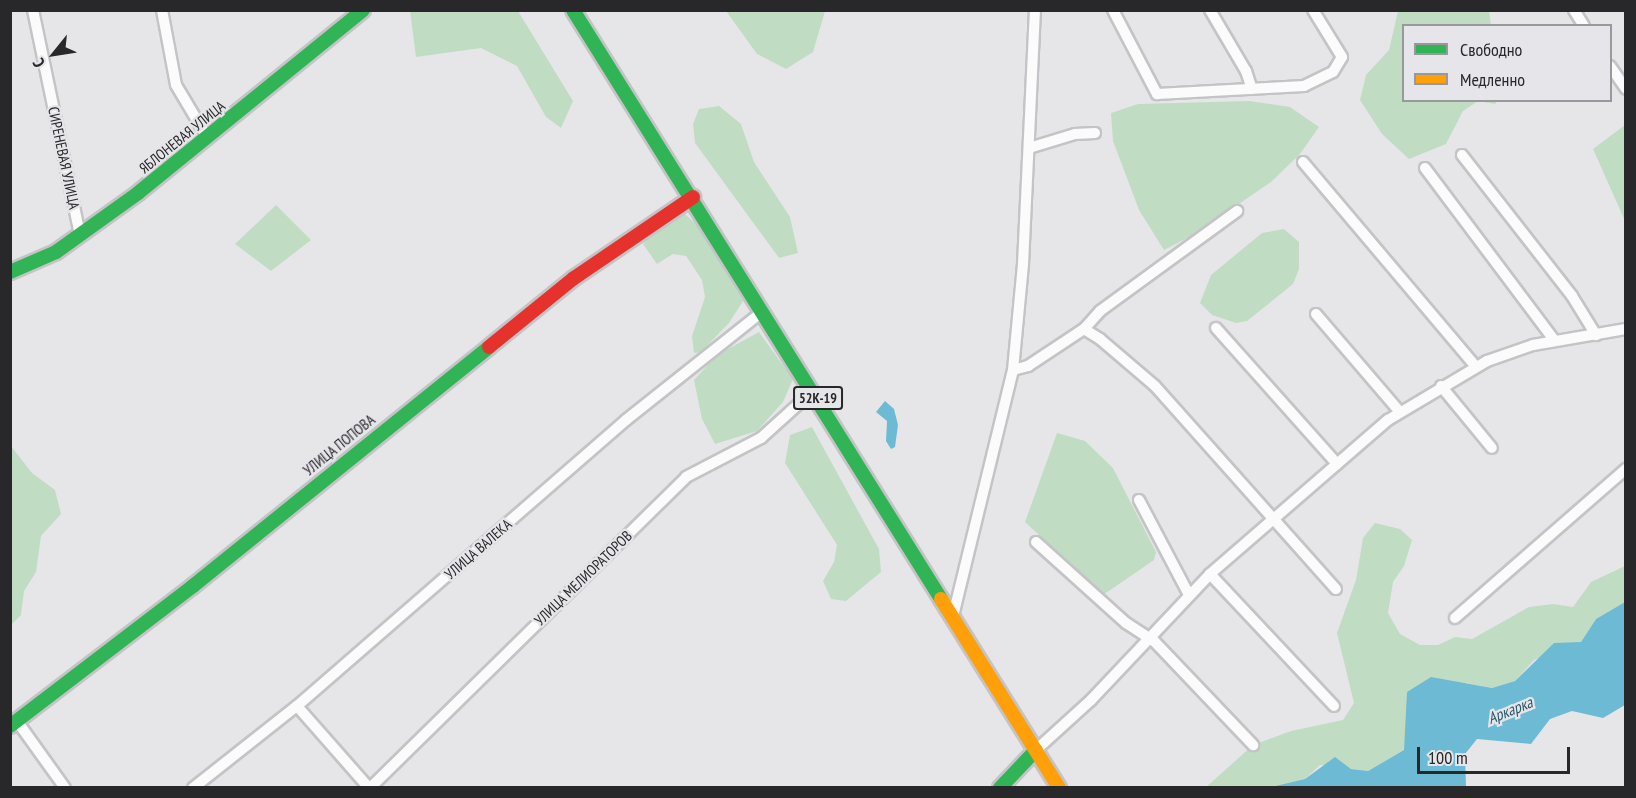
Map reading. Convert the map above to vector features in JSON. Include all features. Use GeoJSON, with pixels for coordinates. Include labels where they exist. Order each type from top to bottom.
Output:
{"type":"FeatureCollection","features":[{"type":"Feature","properties":{"kind":"street","name":"СИРЕНЕВАЯ УЛИЦА"},"geometry":{"type":"LineString","coordinates":[[33,10],[80,236]]}},
{"type":"Feature","properties":{"kind":"street"},"geometry":{"type":"LineString","coordinates":[[162,10],[176,85],[207,137]]}},
{"type":"Feature","properties":{"kind":"street","name":"ЯБЛОНЕВАЯ УЛИЦА"},"geometry":{"type":"LineString","coordinates":[[10,272],[35,263],[80,236],[207,137],[363,10]]}},
{"type":"Feature","properties":{"kind":"street","name":"52К-19"},"geometry":{"type":"LineString","coordinates":[[573,10],[693,197],[1059,788]]}},
{"type":"Feature","properties":{"kind":"street"},"geometry":{"type":"LineString","coordinates":[[953,616],[1013,370],[1029,148],[1035,10]]}},
{"type":"Feature","properties":{"kind":"street"},"geometry":{"type":"LineString","coordinates":[[1113,10],[1157,94],[1304,86],[1333,72],[1342,57],[1312,10]]}},
{"type":"Feature","properties":{"kind":"street"},"geometry":{"type":"LineString","coordinates":[[1210,10],[1246,70],[1251,89]]}},
{"type":"Feature","properties":{"kind":"street"},"geometry":{"type":"LineString","coordinates":[[1574,10],[1583,24]]}},
{"type":"Feature","properties":{"kind":"street"},"geometry":{"type":"LineString","coordinates":[[1612,68],[1626,89]]}},
{"type":"Feature","properties":{"kind":"street"},"geometry":{"type":"LineString","coordinates":[[1029,148],[1075,134],[1095,133]]}},
{"type":"Feature","properties":{"kind":"street"},"geometry":{"type":"LineString","coordinates":[[1462,155],[1572,296],[1596,335]]}},
{"type":"Feature","properties":{"kind":"street"},"geometry":{"type":"LineString","coordinates":[[1303,162],[1476,367]]}},
{"type":"Feature","properties":{"kind":"street"},"geometry":{"type":"LineString","coordinates":[[1425,168],[1555,341]]}},
{"type":"Feature","properties":{"kind":"street","name":"УЛИЦА ПОПОВА"},"geometry":{"type":"LineString","coordinates":[[14,723],[193,586],[574,278],[693,197]]}},
{"type":"Feature","properties":{"kind":"street"},"geometry":{"type":"LineString","coordinates":[[1013,370],[1028,366],[1084,329],[1100,311],[1237,211]]}},
{"type":"Feature","properties":{"kind":"street","name":"УЛИЦА ВАЛЕКА"},"geometry":{"type":"LineString","coordinates":[[193,788],[297,706],[626,420],[763,311]]}},
{"type":"Feature","properties":{"kind":"street"},"geometry":{"type":"LineString","coordinates":[[1316,314],[1400,412]]}},
{"type":"Feature","properties":{"kind":"street"},"geometry":{"type":"LineString","coordinates":[[1216,328],[1337,464]]}},
{"type":"Feature","properties":{"kind":"street"},"geometry":{"type":"LineString","coordinates":[[1084,329],[1155,386],[1336,589]]}},
{"type":"Feature","properties":{"kind":"street"},"geometry":{"type":"LineString","coordinates":[[1000,788],[1036,750],[1091,700],[1146,638],[1210,574],[1400,412],[1476,367],[1533,345],[1626,329]]}},
{"type":"Feature","properties":{"kind":"street"},"geometry":{"type":"LineString","coordinates":[[1441,386],[1492,448]]}},
{"type":"Feature","properties":{"kind":"street","name":"УЛИЦА МЕЛИОРАТОРОВ"},"geometry":{"type":"LineString","coordinates":[[369,788],[686,477],[761,438],[813,391]]}},
{"type":"Feature","properties":{"kind":"street"},"geometry":{"type":"LineString","coordinates":[[1455,618],[1626,469]]}},
{"type":"Feature","properties":{"kind":"street"},"geometry":{"type":"LineString","coordinates":[[1139,500],[1189,595]]}},
{"type":"Feature","properties":{"kind":"street"},"geometry":{"type":"LineString","coordinates":[[1036,542],[1146,638],[1154,641],[1253,745]]}},
{"type":"Feature","properties":{"kind":"street"},"geometry":{"type":"LineString","coordinates":[[1210,574],[1334,706]]}},
{"type":"Feature","properties":{"kind":"street"},"geometry":{"type":"LineString","coordinates":[[297,706],[369,788]]}},
{"type":"Feature","properties":{"kind":"street"},"geometry":{"type":"LineString","coordinates":[[14,723],[65,788]]}},
{"type":"Feature","properties":{"kind":"green space"},"geometry":{"type":"Polygon","coordinates":[[[410,11],[518,11],[573,101],[561,128],[546,117],[517,66],[481,48],[416,57],[410,11]]]}},
{"type":"Feature","properties":{"kind":"green space"},"geometry":{"type":"Polygon","coordinates":[[[726,11],[825,11],[813,52],[786,69],[757,54],[726,11]]]}},
{"type":"Feature","properties":{"kind":"green space"},"geometry":{"type":"Polygon","coordinates":[[[1398,11],[1489,11],[1491,24],[1402,24],[1402,102],[1476,102],[1463,111],[1446,144],[1409,159],[1382,134],[1360,100],[1366,75],[1389,50],[1398,11]]]}},
{"type":"Feature","properties":{"kind":"green space"},"geometry":{"type":"Polygon","coordinates":[[[1249,101],[1290,107],[1319,127],[1300,154],[1271,182],[1195,234],[1164,250],[1139,210],[1113,141],[1111,113],[1138,104],[1249,101]]]}},
{"type":"Feature","properties":{"kind":"green space"},"geometry":{"type":"Polygon","coordinates":[[[719,106],[741,124],[754,162],[790,217],[798,253],[779,258],[695,143],[693,124],[699,109],[719,106]]]}},
{"type":"Feature","properties":{"kind":"green space"},"geometry":{"type":"Polygon","coordinates":[[[1625,125],[1625,221],[1593,149],[1625,125]]]}},
{"type":"Feature","properties":{"kind":"green space"},"geometry":{"type":"Polygon","coordinates":[[[276,205],[311,240],[271,271],[235,244],[276,205]]]}},
{"type":"Feature","properties":{"kind":"green space"},"geometry":{"type":"Polygon","coordinates":[[[685,214],[697,225],[743,301],[729,323],[701,352],[694,353],[692,336],[705,297],[702,280],[686,256],[673,254],[657,264],[643,244],[660,227],[685,214]]]}},
{"type":"Feature","properties":{"kind":"green space"},"geometry":{"type":"Polygon","coordinates":[[[1284,229],[1299,242],[1299,269],[1293,284],[1247,321],[1236,323],[1212,315],[1200,303],[1211,275],[1262,233],[1284,229]]]}},
{"type":"Feature","properties":{"kind":"green space"},"geometry":{"type":"Polygon","coordinates":[[[759,332],[793,379],[783,402],[757,431],[715,444],[702,419],[694,380],[717,355],[759,332]]]}},
{"type":"Feature","properties":{"kind":"green space"},"geometry":{"type":"Polygon","coordinates":[[[812,427],[879,549],[881,572],[846,601],[831,599],[823,581],[834,562],[837,545],[785,463],[790,435],[812,427]]]}},
{"type":"Feature","properties":{"kind":"green space"},"geometry":{"type":"Polygon","coordinates":[[[1057,433],[1085,441],[1113,468],[1156,552],[1154,560],[1103,595],[1025,522],[1057,433]]]}},
{"type":"Feature","properties":{"kind":"green space"},"geometry":{"type":"Polygon","coordinates":[[[11,446],[32,473],[55,490],[61,514],[41,536],[36,572],[24,591],[21,615],[11,625],[11,446]]]}},
{"type":"Feature","properties":{"kind":"green space"},"geometry":{"type":"Polygon","coordinates":[[[1375,523],[1400,529],[1412,540],[1404,566],[1393,582],[1388,613],[1400,634],[1420,645],[1438,645],[1455,637],[1472,639],[1529,607],[1553,604],[1573,607],[1591,582],[1625,566],[1625,602],[1596,619],[1581,642],[1534,660],[1515,681],[1492,688],[1466,683],[1406,730],[1404,750],[1368,771],[1320,765],[1305,779],[1271,787],[1205,788],[1253,745],[1291,731],[1343,720],[1354,703],[1337,633],[1356,580],[1363,538],[1375,523]]]}},
{"type":"Feature","properties":{"kind":"water"},"geometry":{"type":"Polygon","coordinates":[[[885,401],[894,409],[898,425],[895,447],[891,449],[886,441],[887,421],[876,412],[885,401]]]}},
{"type":"Feature","properties":{"kind":"water","name":"Аркарка"},"geometry":{"type":"Polygon","coordinates":[[[1625,602],[1625,705],[1603,718],[1572,711],[1550,719],[1531,744],[1477,739],[1465,754],[1466,787],[1271,787],[1305,779],[1335,757],[1351,769],[1368,771],[1404,750],[1407,692],[1431,677],[1492,688],[1515,681],[1554,643],[1581,642],[1596,619],[1625,602]]]}},
{"type":"Feature","properties":{"kind":"traffic: fast"},"geometry":{"type":"LineString","coordinates":[[10,272],[56,252],[138,193],[363,10]]}},
{"type":"Feature","properties":{"kind":"traffic: fast"},"geometry":{"type":"LineString","coordinates":[[573,10],[941,599]]}},
{"type":"Feature","properties":{"kind":"traffic: fast"},"geometry":{"type":"LineString","coordinates":[[10,726],[193,586],[489,347]]}},
{"type":"Feature","properties":{"kind":"traffic: fast"},"geometry":{"type":"LineString","coordinates":[[1000,788],[1036,750]]}},
{"type":"Feature","properties":{"kind":"traffic: slow"},"geometry":{"type":"LineString","coordinates":[[941,599],[1059,788]]}},
{"type":"Feature","properties":{"kind":"traffic: jam"},"geometry":{"type":"LineString","coordinates":[[489,347],[574,278],[693,197]]}}]}
